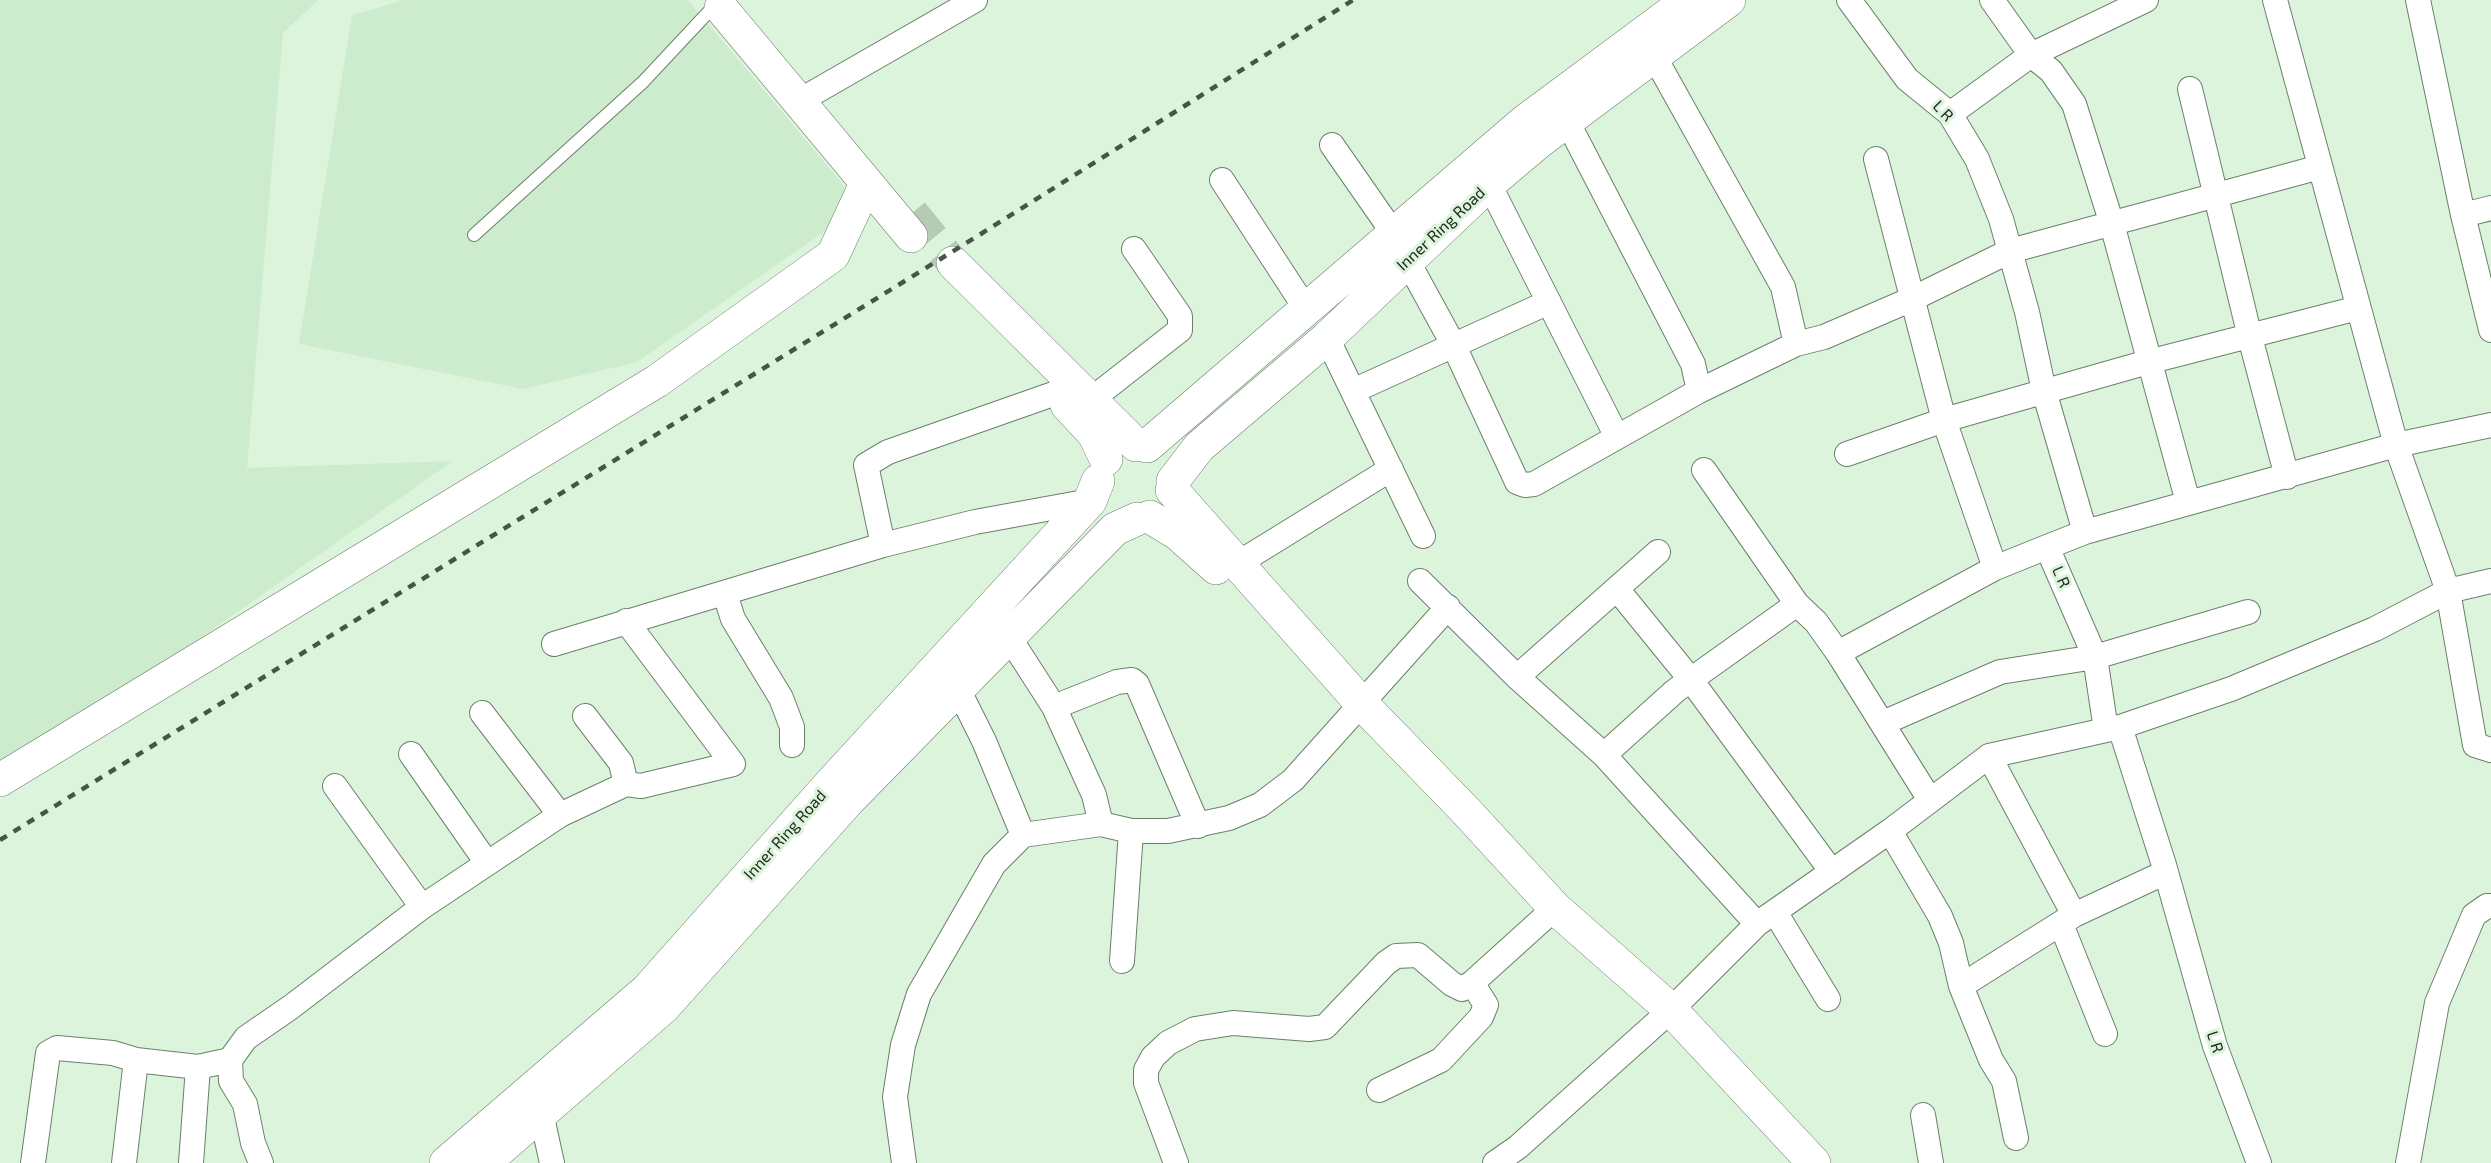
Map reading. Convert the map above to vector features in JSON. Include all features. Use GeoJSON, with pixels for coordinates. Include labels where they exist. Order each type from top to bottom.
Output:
{"type":"FeatureCollection","features":[{"type":"Feature","properties":{"kind":"main road","name":"Inner Ring Road"},"geometry":{"type":"LineString","coordinates":[[1173,486],[1199,447],[1327,338],[1400,247],[1524,122],[1688,0]]}},
{"type":"Feature","properties":{"kind":"main road","name":"Inner Ring Road"},"geometry":{"type":"LineString","coordinates":[[1141,446],[1306,309],[1400,247],[1489,184],[1540,141],[1729,0]]}},
{"type":"Feature","properties":{"kind":"main road"},"geometry":{"type":"LineString","coordinates":[[717,4],[801,100],[911,224],[866,184],[717,4]]}},
{"type":"Feature","properties":{"kind":"main road"},"geometry":{"type":"LineString","coordinates":[[0,780],[657,381],[833,255],[866,184]]}},
{"type":"Feature","properties":{"kind":"main road"},"geometry":{"type":"LineString","coordinates":[[1144,518],[1160,510],[1168,500],[1173,486],[1170,468],[1165,458],[1141,446],[949,270],[1094,434],[1098,480],[1105,503],[1125,518],[1144,518],[1178,534],[1355,696]]}},
{"type":"Feature","properties":{"kind":"main road"},"geometry":{"type":"LineString","coordinates":[[1098,480],[1114,451],[1141,446]]}},
{"type":"Feature","properties":{"kind":"main road","name":"Inner Ring Road"},"geometry":{"type":"LineString","coordinates":[[446,1163],[647,990],[1098,480]]}},
{"type":"Feature","properties":{"kind":"main road"},"geometry":{"type":"LineString","coordinates":[[1173,486],[1237,564],[1355,696],[1466,811],[1555,908],[1671,1010],[1814,1163]]}},
{"type":"Feature","properties":{"kind":"main road","name":"Inner Ring Road"},"geometry":{"type":"LineString","coordinates":[[484,1163],[664,1007],[849,800],[1115,529],[1144,518]]}},
{"type":"Feature","properties":{"kind":"street"},"geometry":{"type":"LineString","coordinates":[[801,100],[975,0]]}},
{"type":"Feature","properties":{"kind":"street","name":"L R"},"geometry":{"type":"LineString","coordinates":[[1849,0],[1907,79],[1950,114],[1977,159],[2001,219],[2027,312],[2044,391],[2085,532],[2047,547],[2095,657],[2113,728],[2166,872],[2215,1046],[2259,1163]]}},
{"type":"Feature","properties":{"kind":"street"},"geometry":{"type":"LineString","coordinates":[[1992,0],[2031,55],[2051,71],[2074,104],[2112,224],[2188,502]]}},
{"type":"Feature","properties":{"kind":"street"},"geometry":{"type":"LineString","coordinates":[[1950,114],[2031,55],[2146,0]]}},
{"type":"Feature","properties":{"kind":"street"},"geometry":{"type":"LineString","coordinates":[[2276,0],[2396,445],[2448,591],[2475,746],[2491,750]]}},
{"type":"Feature","properties":{"kind":"street"},"geometry":{"type":"LineString","coordinates":[[2418,0],[2463,215],[2491,330]]}},
{"type":"Feature","properties":{"kind":"street"},"geometry":{"type":"LineString","coordinates":[[1653,56],[1784,287],[1796,344]]}},
{"type":"Feature","properties":{"kind":"street"},"geometry":{"type":"LineString","coordinates":[[2190,89],[2250,337],[2287,477]]}},
{"type":"Feature","properties":{"kind":"street"},"geometry":{"type":"LineString","coordinates":[[1567,121],[1693,364],[1699,391]]}},
{"type":"Feature","properties":{"kind":"street"},"geometry":{"type":"LineString","coordinates":[[1332,145],[1400,247],[1454,346],[1517,482],[1525,485],[1534,484],[1699,391],[1796,344],[1824,337],[1912,299],[2010,251],[2320,167]]}},
{"type":"Feature","properties":{"kind":"street"},"geometry":{"type":"LineString","coordinates":[[1876,159],[1944,420],[1995,568]]}},
{"type":"Feature","properties":{"kind":"street"},"geometry":{"type":"LineString","coordinates":[[1222,180],[1306,309]]}},
{"type":"Feature","properties":{"kind":"street"},"geometry":{"type":"LineString","coordinates":[[1489,184],[1617,437]]}},
{"type":"Feature","properties":{"kind":"street"},"geometry":{"type":"LineString","coordinates":[[2463,215],[2491,208]]}},
{"type":"Feature","properties":{"kind":"street"},"geometry":{"type":"LineString","coordinates":[[1092,399],[1180,330],[1180,316],[1134,249]]}},
{"type":"Feature","properties":{"kind":"street"},"geometry":{"type":"LineString","coordinates":[[1353,391],[1549,303]]}},
{"type":"Feature","properties":{"kind":"street"},"geometry":{"type":"LineString","coordinates":[[1847,454],[1944,420],[2044,391],[2358,308]]}},
{"type":"Feature","properties":{"kind":"street"},"geometry":{"type":"LineString","coordinates":[[1327,338],[1423,536]]}},
{"type":"Feature","properties":{"kind":"street"},"geometry":{"type":"LineString","coordinates":[[883,545],[866,465],[888,452],[1056,393]]}},
{"type":"Feature","properties":{"kind":"street"},"geometry":{"type":"LineString","coordinates":[[2085,532],[2396,445],[2491,424]]}},
{"type":"Feature","properties":{"kind":"street"},"geometry":{"type":"LineString","coordinates":[[1237,564],[1391,469]]}},
{"type":"Feature","properties":{"kind":"street"},"geometry":{"type":"LineString","coordinates":[[1704,470],[1797,604],[1816,622],[1838,653],[1930,800]]}},
{"type":"Feature","properties":{"kind":"street"},"geometry":{"type":"LineString","coordinates":[[554,644],[883,545],[975,522],[1098,480]]}},
{"type":"Feature","properties":{"kind":"street"},"geometry":{"type":"LineString","coordinates":[[1838,653],[1995,568],[2047,547]]}},
{"type":"Feature","properties":{"kind":"street"},"geometry":{"type":"LineString","coordinates":[[1517,677],[1658,552]]}},
{"type":"Feature","properties":{"kind":"street"},"geometry":{"type":"LineString","coordinates":[[1420,581],[1517,677],[1604,755],[1766,918],[1828,999]]}},
{"type":"Feature","properties":{"kind":"street"},"geometry":{"type":"LineString","coordinates":[[1495,1163],[1523,1155],[1766,918],[1890,831],[1989,756],[2113,728],[2231,689],[2374,629],[2448,591],[2491,581]]}},
{"type":"Feature","properties":{"kind":"street"},"geometry":{"type":"LineString","coordinates":[[1617,589],[1690,680],[1832,872]]}},
{"type":"Feature","properties":{"kind":"street"},"geometry":{"type":"LineString","coordinates":[[726,594],[733,619],[781,698],[792,727],[792,745]]}},
{"type":"Feature","properties":{"kind":"street"},"geometry":{"type":"LineString","coordinates":[[1604,755],[1690,680],[1797,604]]}},
{"type":"Feature","properties":{"kind":"street"},"geometry":{"type":"LineString","coordinates":[[904,1163],[895,1097],[903,1045],[919,994],[994,864],[1023,835],[1101,824],[1131,831],[1168,831],[1229,818],[1260,805],[1293,780],[1355,696],[1448,607]]}},
{"type":"Feature","properties":{"kind":"street"},"geometry":{"type":"LineString","coordinates":[[1883,723],[2000,672],[2095,657],[2248,612]]}},
{"type":"Feature","properties":{"kind":"street"},"geometry":{"type":"LineString","coordinates":[[261,1163],[253,1143],[245,1104],[231,1081],[230,1060],[246,1038],[291,1007],[422,906],[560,815],[626,784],[641,786],[733,764],[626,621]]}},
{"type":"Feature","properties":{"kind":"street"},"geometry":{"type":"LineString","coordinates":[[1009,637],[1054,707],[1094,795],[1101,824]]}},
{"type":"Feature","properties":{"kind":"street"},"geometry":{"type":"LineString","coordinates":[[1054,707],[1117,682],[1132,680],[1137,684],[1198,826]]}},
{"type":"Feature","properties":{"kind":"street"},"geometry":{"type":"LineString","coordinates":[[958,689],[984,741],[1023,835]]}},
{"type":"Feature","properties":{"kind":"street"},"geometry":{"type":"LineString","coordinates":[[482,713],[560,815]]}},
{"type":"Feature","properties":{"kind":"street"},"geometry":{"type":"LineString","coordinates":[[585,716],[621,763],[626,784]]}},
{"type":"Feature","properties":{"kind":"street"},"geometry":{"type":"LineString","coordinates":[[411,754],[487,863]]}},
{"type":"Feature","properties":{"kind":"street"},"geometry":{"type":"LineString","coordinates":[[1989,756],[2068,920],[2105,1034]]}},
{"type":"Feature","properties":{"kind":"street"},"geometry":{"type":"LineString","coordinates":[[335,786],[422,906]]}},
{"type":"Feature","properties":{"kind":"street"},"geometry":{"type":"LineString","coordinates":[[1122,961],[1131,831]]}},
{"type":"Feature","properties":{"kind":"street"},"geometry":{"type":"LineString","coordinates":[[1890,831],[1940,916],[1951,943],[1962,986],[1987,1051],[2004,1081],[2016,1138]]}},
{"type":"Feature","properties":{"kind":"street"},"geometry":{"type":"LineString","coordinates":[[1962,986],[2068,920],[2166,872]]}},
{"type":"Feature","properties":{"kind":"street"},"geometry":{"type":"LineString","coordinates":[[2408,1163],[2437,1003],[2474,915],[2487,906],[2491,906]]}},
{"type":"Feature","properties":{"kind":"street"},"geometry":{"type":"LineString","coordinates":[[1176,1163],[1146,1083],[1146,1070],[1153,1057],[1168,1043],[1195,1029],[1233,1023],[1309,1029],[1325,1028],[1386,963],[1396,956],[1418,955],[1452,984],[1462,989],[1472,983],[1555,908]]}},
{"type":"Feature","properties":{"kind":"street"},"geometry":{"type":"LineString","coordinates":[[1379,1090],[1441,1060],[1481,1017],[1486,1005],[1472,983]]}},
{"type":"Feature","properties":{"kind":"street"},"geometry":{"type":"LineString","coordinates":[[33,1163],[48,1053],[57,1048],[113,1053],[136,1060],[198,1067],[230,1060]]}},
{"type":"Feature","properties":{"kind":"street"},"geometry":{"type":"LineString","coordinates":[[124,1163],[136,1060]]}},
{"type":"Feature","properties":{"kind":"street"},"geometry":{"type":"LineString","coordinates":[[190,1163],[198,1067]]}},
{"type":"Feature","properties":{"kind":"street"},"geometry":{"type":"LineString","coordinates":[[541,1113],[552,1163]]}},
{"type":"Feature","properties":{"kind":"street"},"geometry":{"type":"LineString","coordinates":[[1923,1114],[1931,1163]]}},
{"type":"Feature","properties":{"kind":"lane"},"geometry":{"type":"LineString","coordinates":[[474,236],[643,82],[717,4]]}},
{"type":"Feature","properties":{"kind":"shaded area"},"geometry":{"type":"Polygon","coordinates":[[[0,0],[318,0],[283,33],[247,468],[453,461],[0,778],[0,0]]]}},
{"type":"Feature","properties":{"kind":"shaded area"},"geometry":{"type":"Polygon","coordinates":[[[404,0],[688,0],[861,206],[637,362],[523,389],[299,344],[352,15],[404,0]]]}},
{"type":"Feature","properties":{"kind":"tunnel"},"geometry":{"type":"LineString","coordinates":[[912,213],[953,263]]}},
{"type":"Feature","properties":{"kind":"railway"},"geometry":{"type":"LineString","coordinates":[[0,840],[976,237],[1353,0]]}}]}
